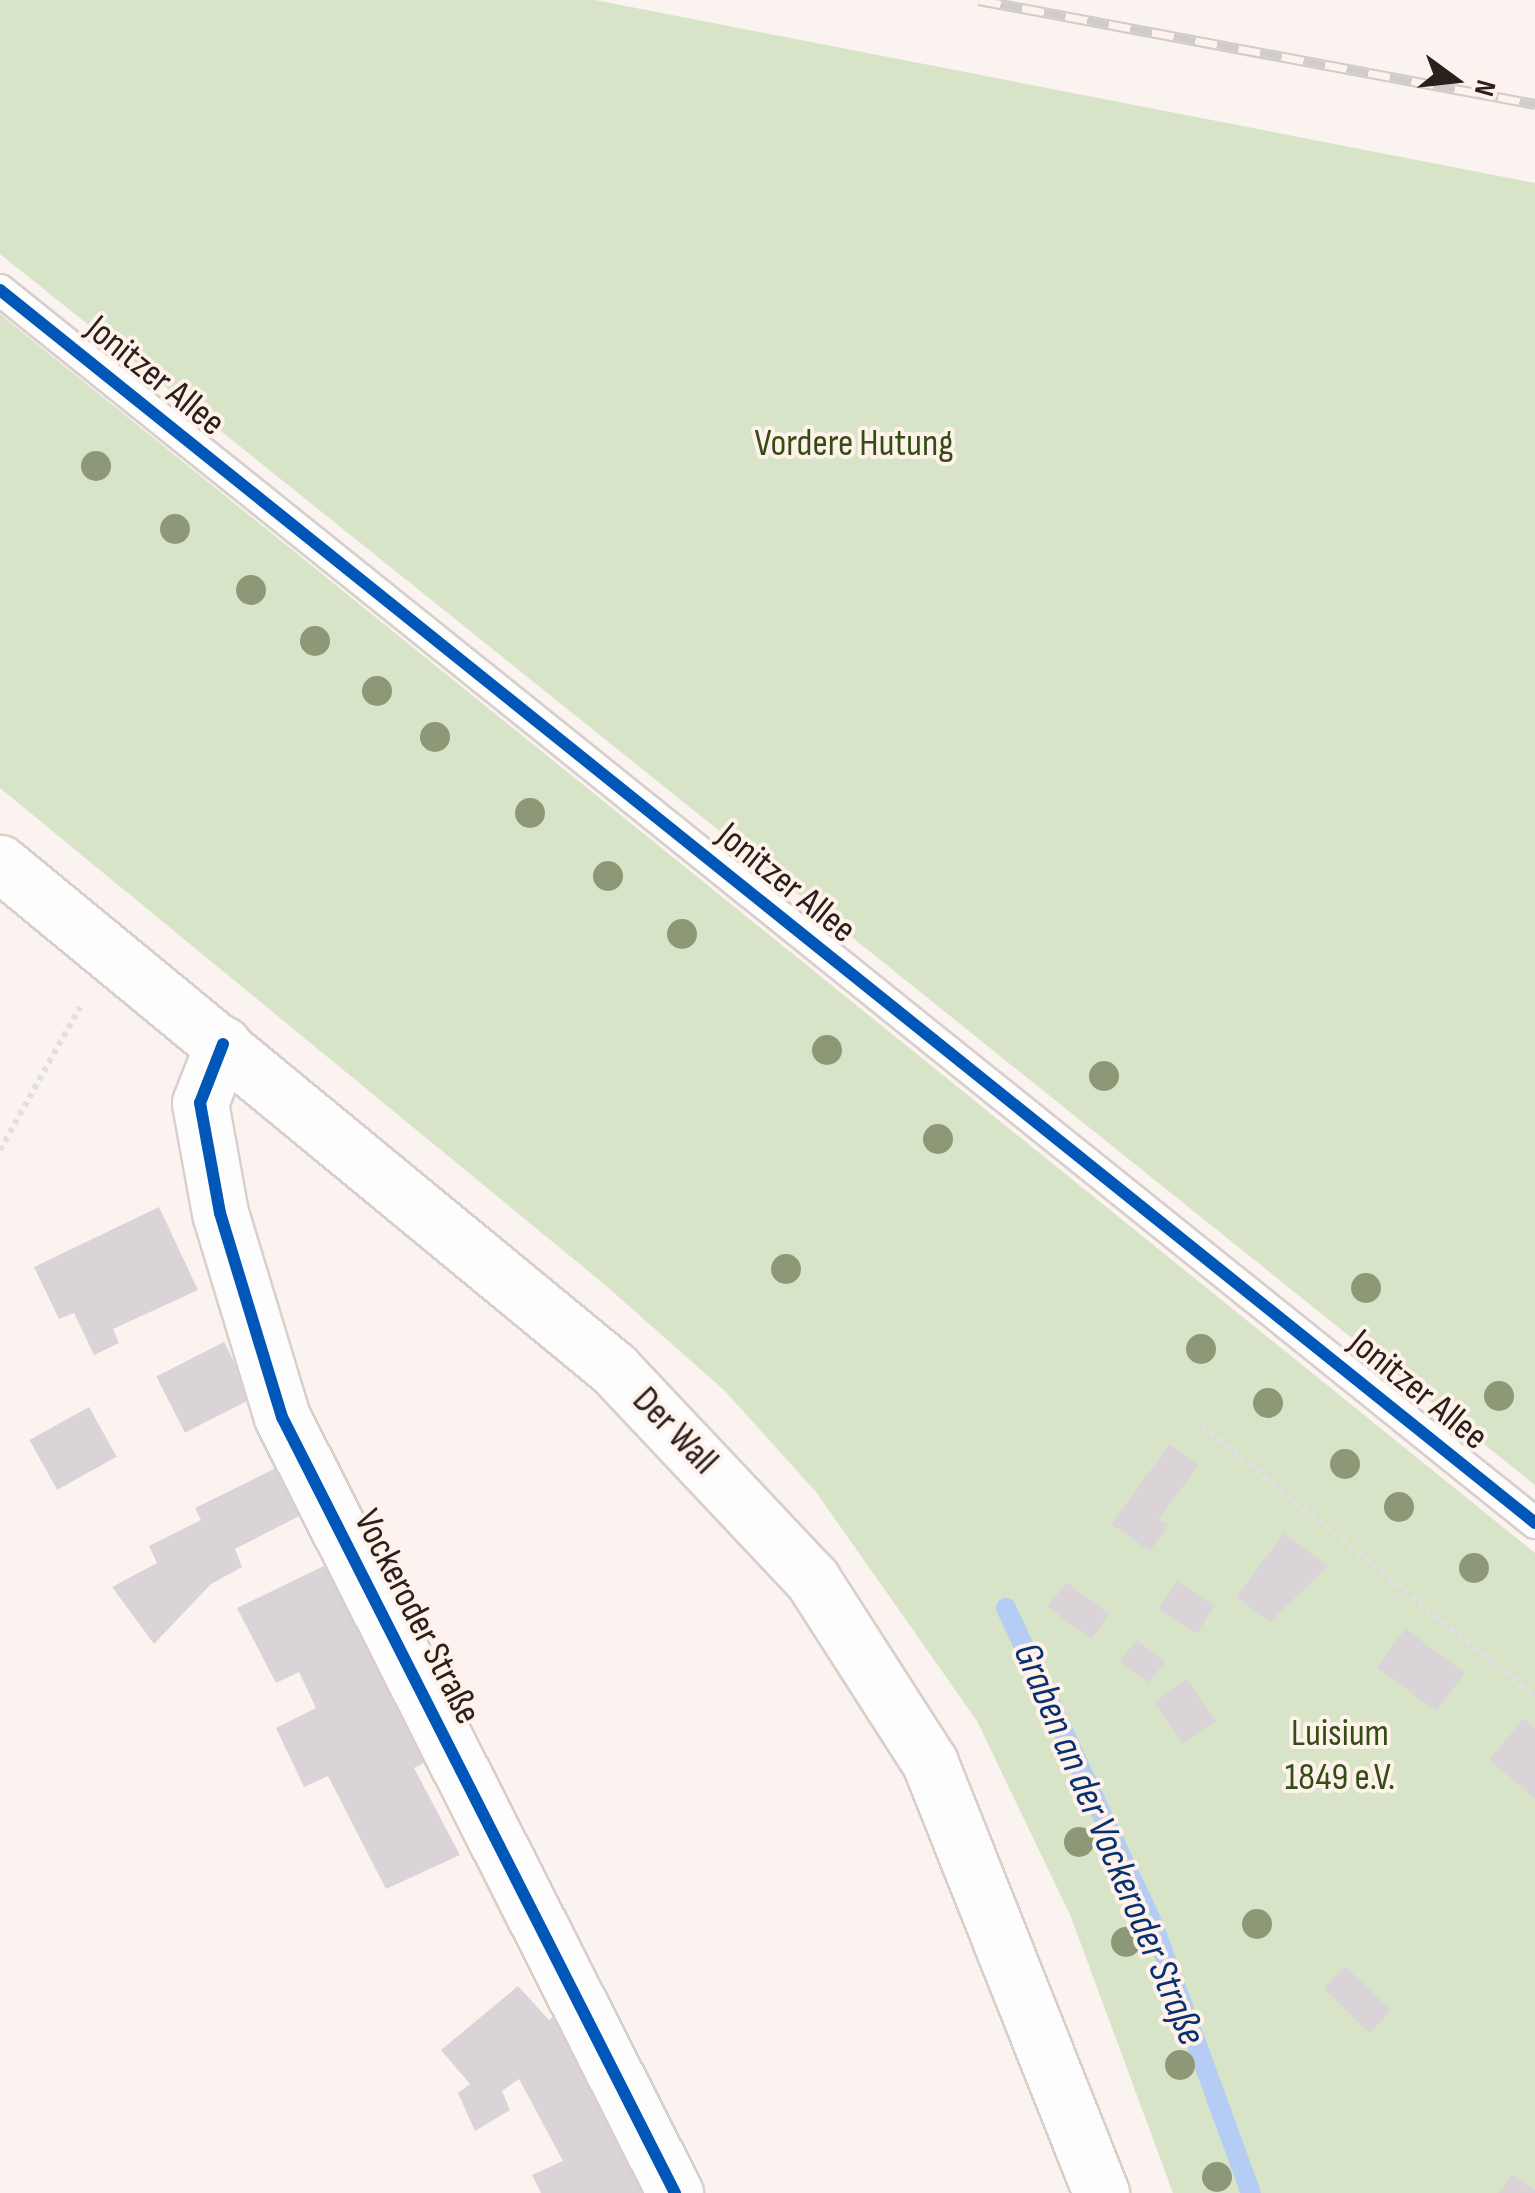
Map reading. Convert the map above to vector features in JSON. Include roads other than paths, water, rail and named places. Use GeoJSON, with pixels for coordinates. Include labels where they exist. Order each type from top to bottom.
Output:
{"type":"FeatureCollection","features":[{"type":"Feature","properties":{"kind":"main road","name":"Der Wall"},"geometry":{"type":"LineString","coordinates":[[0,862],[614,1369],[812,1579],[930,1764],[1101,2193]]}},
{"type":"Feature","properties":{"kind":"main road","name":"Vockeroder Straße"},"geometry":{"type":"LineString","coordinates":[[223,1044],[200,1103],[220,1213],[282,1417],[674,2193]]}},
{"type":"Feature","properties":{"kind":"lane","name":"Jonitzer Allee"},"geometry":{"type":"LineString","coordinates":[[0,290],[1535,1523]]}},
{"type":"Feature","properties":{"kind":"waterway","name":"Graben an der Vockeroder Straße"},"geometry":{"type":"LineString","coordinates":[[1006,1608],[1154,1927],[1251,2193]]}},
{"type":"Feature","properties":{"kind":"railway"},"geometry":{"type":"LineString","coordinates":[[979,0],[1535,104]]}},
{"type":"Feature","properties":{"kind":"park label","name":"Vordere Hutung"},"geometry":{"type":"Point","coordinates":[854,444]}},
{"type":"Feature","properties":{"kind":"park label","name":"Luisium 1849 e.V."},"geometry":{"type":"Point","coordinates":[1340,1756]}}]}
